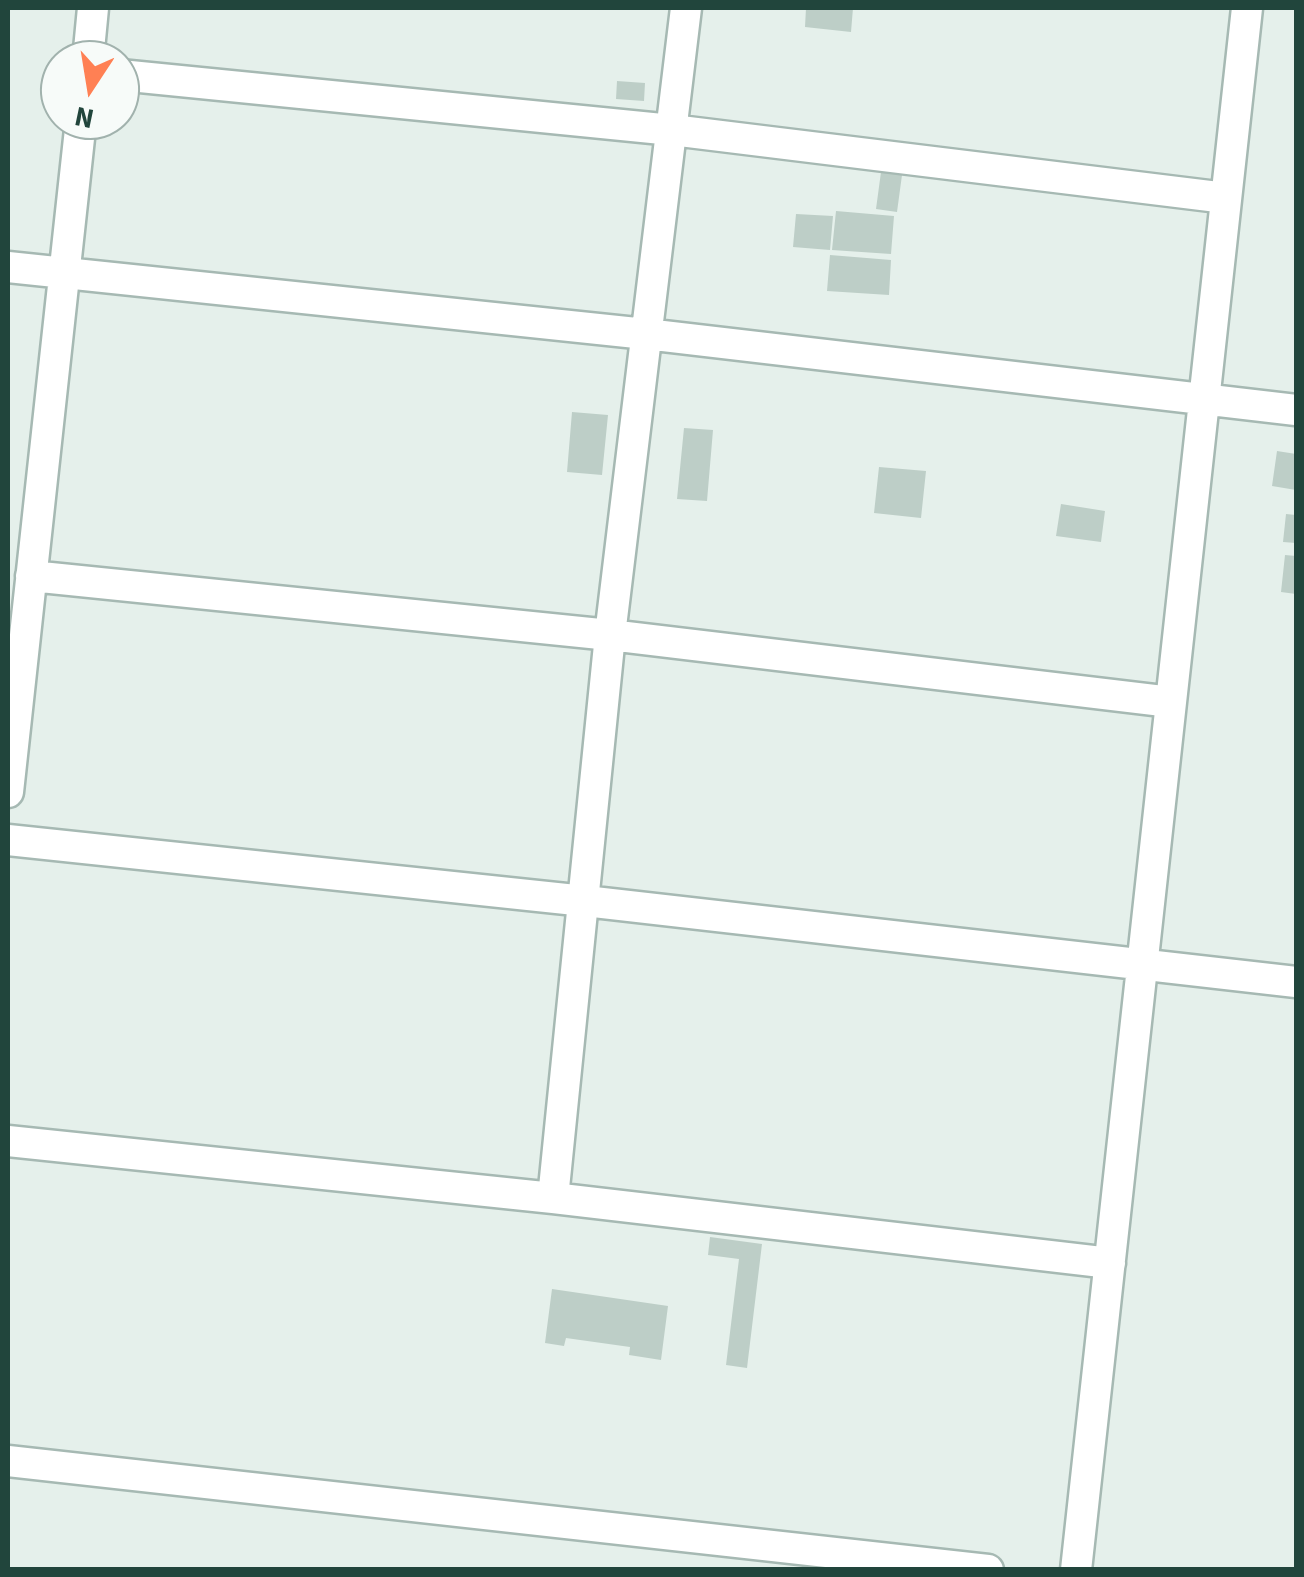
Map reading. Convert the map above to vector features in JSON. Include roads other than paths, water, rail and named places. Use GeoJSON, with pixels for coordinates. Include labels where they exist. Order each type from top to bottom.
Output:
{"type":"FeatureCollection","features":[{"type":"Feature","properties":{"kind":"street"},"geometry":{"type":"LineString","coordinates":[[90,40],[93,8]]}},
{"type":"Feature","properties":{"kind":"street"},"geometry":{"type":"LineString","coordinates":[[553,1198],[610,635],[686,8]]}},
{"type":"Feature","properties":{"kind":"street"},"geometry":{"type":"LineString","coordinates":[[1076,1570],[1247,8]]}},
{"type":"Feature","properties":{"kind":"street"},"geometry":{"type":"LineString","coordinates":[[140,77],[672,130],[1226,198]]}},
{"type":"Feature","properties":{"kind":"street"},"geometry":{"type":"LineString","coordinates":[[8,792],[17,618],[31,576],[79,140]]}},
{"type":"Feature","properties":{"kind":"street"},"geometry":{"type":"LineString","coordinates":[[8,267],[646,334],[1296,410]]}},
{"type":"Feature","properties":{"kind":"street"},"geometry":{"type":"LineString","coordinates":[[31,576],[610,635],[1171,702]]}},
{"type":"Feature","properties":{"kind":"street"},"geometry":{"type":"LineString","coordinates":[[8,840],[584,900],[1296,982]]}},
{"type":"Feature","properties":{"kind":"street"},"geometry":{"type":"LineString","coordinates":[[8,1141],[553,1198],[1110,1264]]}},
{"type":"Feature","properties":{"kind":"street"},"geometry":{"type":"LineString","coordinates":[[8,1461],[988,1570]]}}]}
